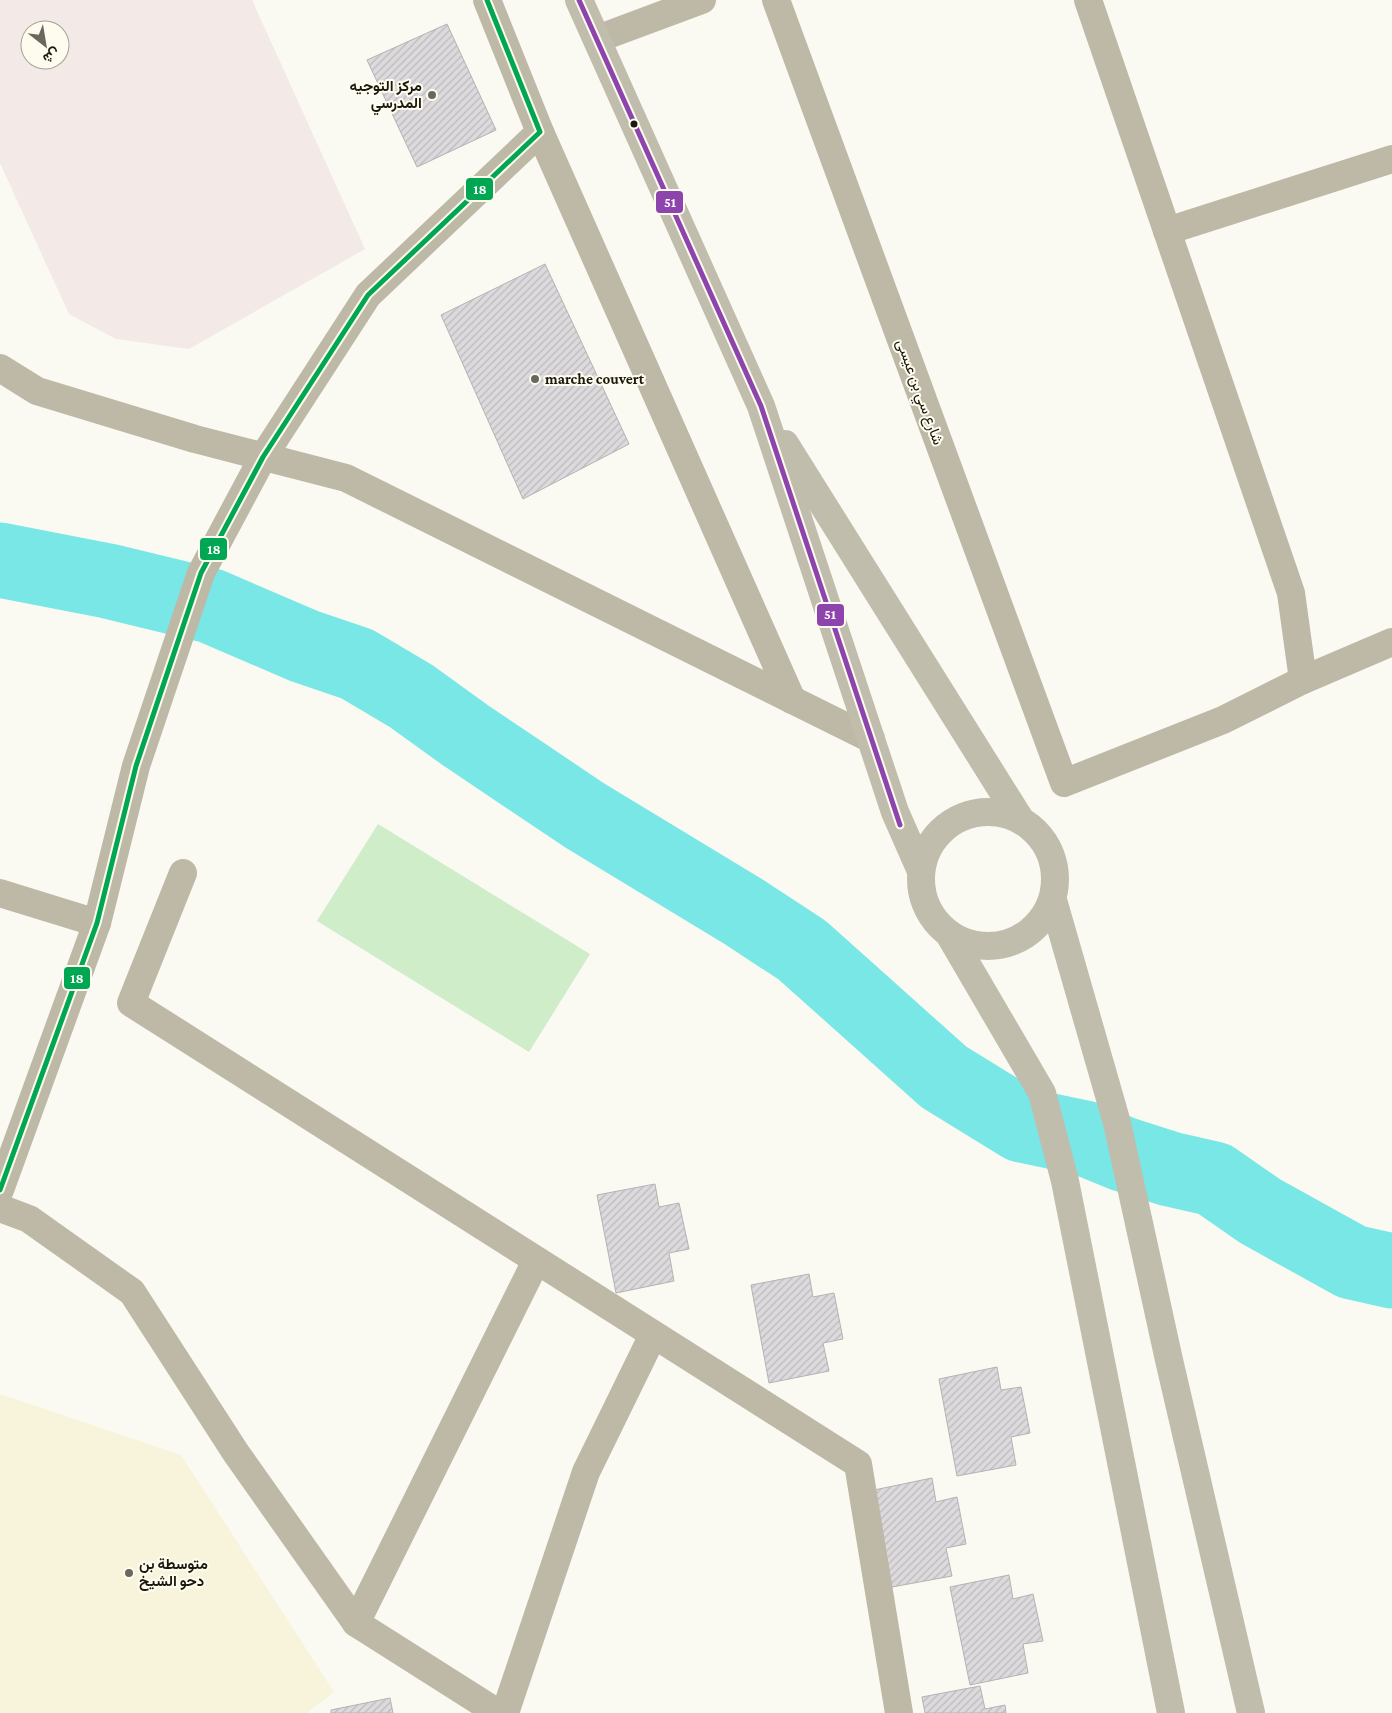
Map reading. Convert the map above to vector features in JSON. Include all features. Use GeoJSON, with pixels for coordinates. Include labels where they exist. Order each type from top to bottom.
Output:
{"type":"FeatureCollection","features":[{"type":"Feature","properties":{"kind":"main road"},"geometry":{"type":"LineString","coordinates":[[579,0],[761,406],[895,812],[921,871]]}},
{"type":"Feature","properties":{"kind":"main road"},"geometry":{"type":"LineString","coordinates":[[761,406],[1020,819],[1039,834],[1051,854],[1056,877],[1053,900],[1040,922],[1021,939],[997,947],[971,945],[949,934]]}},
{"type":"Feature","properties":{"kind":"main road"},"geometry":{"type":"LineString","coordinates":[[1020,819],[995,812],[969,814],[946,826],[929,846],[921,871],[922,895],[931,916],[949,934],[1042,1092],[1065,1181],[1078,1243],[1171,1713]]}},
{"type":"Feature","properties":{"kind":"main road"},"geometry":{"type":"LineString","coordinates":[[1053,900],[1118,1123],[1171,1370],[1251,1713]]}},
{"type":"Feature","properties":{"kind":"street"},"geometry":{"type":"LineString","coordinates":[[486,0],[540,132],[792,700]]}},
{"type":"Feature","properties":{"kind":"street"},"geometry":{"type":"LineString","coordinates":[[597,39],[702,0]]}},
{"type":"Feature","properties":{"kind":"street","name":"شارع سي بن عيسى"},"geometry":{"type":"LineString","coordinates":[[776,0],[1064,783],[1223,720],[1303,680]]}},
{"type":"Feature","properties":{"kind":"street"},"geometry":{"type":"LineString","coordinates":[[1088,0],[1292,593],[1303,680],[1392,642]]}},
{"type":"Feature","properties":{"kind":"street"},"geometry":{"type":"LineString","coordinates":[[0,1190],[97,923],[136,766],[201,572],[263,457],[368,295],[540,132]]}},
{"type":"Feature","properties":{"kind":"street"},"geometry":{"type":"LineString","coordinates":[[1167,231],[1392,159]]}},
{"type":"Feature","properties":{"kind":"street"},"geometry":{"type":"LineString","coordinates":[[0,368],[37,391],[195,439],[346,478],[871,739]]}},
{"type":"Feature","properties":{"kind":"street"},"geometry":{"type":"LineString","coordinates":[[183,873],[131,1003],[858,1464],[899,1713]]}},
{"type":"Feature","properties":{"kind":"street"},"geometry":{"type":"LineString","coordinates":[[0,894],[97,923]]}},
{"type":"Feature","properties":{"kind":"street"},"geometry":{"type":"LineString","coordinates":[[0,1208],[29,1218],[132,1292],[236,1453],[356,1623],[498,1713]]}},
{"type":"Feature","properties":{"kind":"street"},"geometry":{"type":"LineString","coordinates":[[356,1623],[536,1261]]}},
{"type":"Feature","properties":{"kind":"street"},"geometry":{"type":"LineString","coordinates":[[505,1713],[586,1472],[653,1335]]}},
{"type":"Feature","properties":{"kind":"shaded area"},"geometry":{"type":"Polygon","coordinates":[[[0,0],[252,0],[365,249],[189,349],[116,339],[69,314],[0,163],[0,0]]]}},
{"type":"Feature","properties":{"kind":"shaded area","name":"متوسطة بن دحو الشيخ"},"geometry":{"type":"Polygon","coordinates":[[[0,1394],[181,1455],[334,1692],[307,1713],[0,1713],[0,1394]]]}},
{"type":"Feature","properties":{"kind":"green space"},"geometry":{"type":"Polygon","coordinates":[[[378,824],[590,954],[529,1052],[317,921],[378,824]]]}},
{"type":"Feature","properties":{"kind":"building","name":"مركز التوجيه المدرسي"},"geometry":{"type":"Polygon","coordinates":[[[447,24],[496,130],[417,167],[367,60],[447,24]]]}},
{"type":"Feature","properties":{"kind":"building","name":"marche couvert"},"geometry":{"type":"Polygon","coordinates":[[[545,264],[629,444],[523,499],[441,315],[545,264]]]}},
{"type":"Feature","properties":{"kind":"building"},"geometry":{"type":"Polygon","coordinates":[[[655,1184],[659,1207],[679,1203],[689,1249],[669,1253],[674,1281],[616,1293],[597,1195],[655,1184]]]}},
{"type":"Feature","properties":{"kind":"building"},"geometry":{"type":"Polygon","coordinates":[[[809,1274],[813,1297],[834,1293],[843,1339],[823,1343],[829,1371],[769,1383],[751,1285],[809,1274]]]}},
{"type":"Feature","properties":{"kind":"building"},"geometry":{"type":"Polygon","coordinates":[[[997,1367],[1001,1390],[1021,1387],[1030,1433],[1011,1437],[1016,1465],[957,1476],[939,1379],[997,1367]]]}},
{"type":"Feature","properties":{"kind":"building"},"geometry":{"type":"Polygon","coordinates":[[[932,1478],[936,1502],[957,1497],[966,1544],[946,1548],[952,1576],[892,1587],[874,1490],[932,1478]]]}},
{"type":"Feature","properties":{"kind":"building"},"geometry":{"type":"Polygon","coordinates":[[[1009,1575],[1013,1599],[1033,1594],[1043,1641],[1023,1644],[1028,1673],[970,1685],[950,1587],[1009,1575]]]}},
{"type":"Feature","properties":{"kind":"building"},"geometry":{"type":"Polygon","coordinates":[[[980,1686],[985,1709],[1005,1705],[1006,1713],[925,1713],[922,1697],[980,1686]]]}},
{"type":"Feature","properties":{"kind":"building"},"geometry":{"type":"Polygon","coordinates":[[[390,1698],[393,1713],[331,1713],[331,1710],[390,1698]]]}},
{"type":"Feature","properties":{"kind":"waterway"},"geometry":{"type":"LineString","coordinates":[[0,560],[108,581],[211,606],[304,646],[357,664],[411,696],[465,735],[584,815],[744,912],[802,950],[944,1077],[1022,1125],[1084,1138],[1123,1154],[1170,1169],[1214,1179],[1260,1211],[1352,1262],[1392,1271]]}},
{"type":"Feature","properties":{"kind":"transit line","name":"18"},"geometry":{"type":"LineString","coordinates":[[0,1190],[97,923],[136,766],[201,573],[263,457],[368,295],[540,132],[487,0]]}},
{"type":"Feature","properties":{"kind":"transit line","name":"51"},"geometry":{"type":"LineString","coordinates":[[579,0],[761,406],[900,825]]}},
{"type":"Feature","properties":{"kind":"place","name":"مركز التوجيه المدرسي"},"geometry":{"type":"Point","coordinates":[432,95]}},
{"type":"Feature","properties":{"kind":"place","name":"marche couvert"},"geometry":{"type":"Point","coordinates":[535,379]}},
{"type":"Feature","properties":{"kind":"place","name":"متوسطة بن دحو الشيخ"},"geometry":{"type":"Point","coordinates":[129,1573]}}]}
